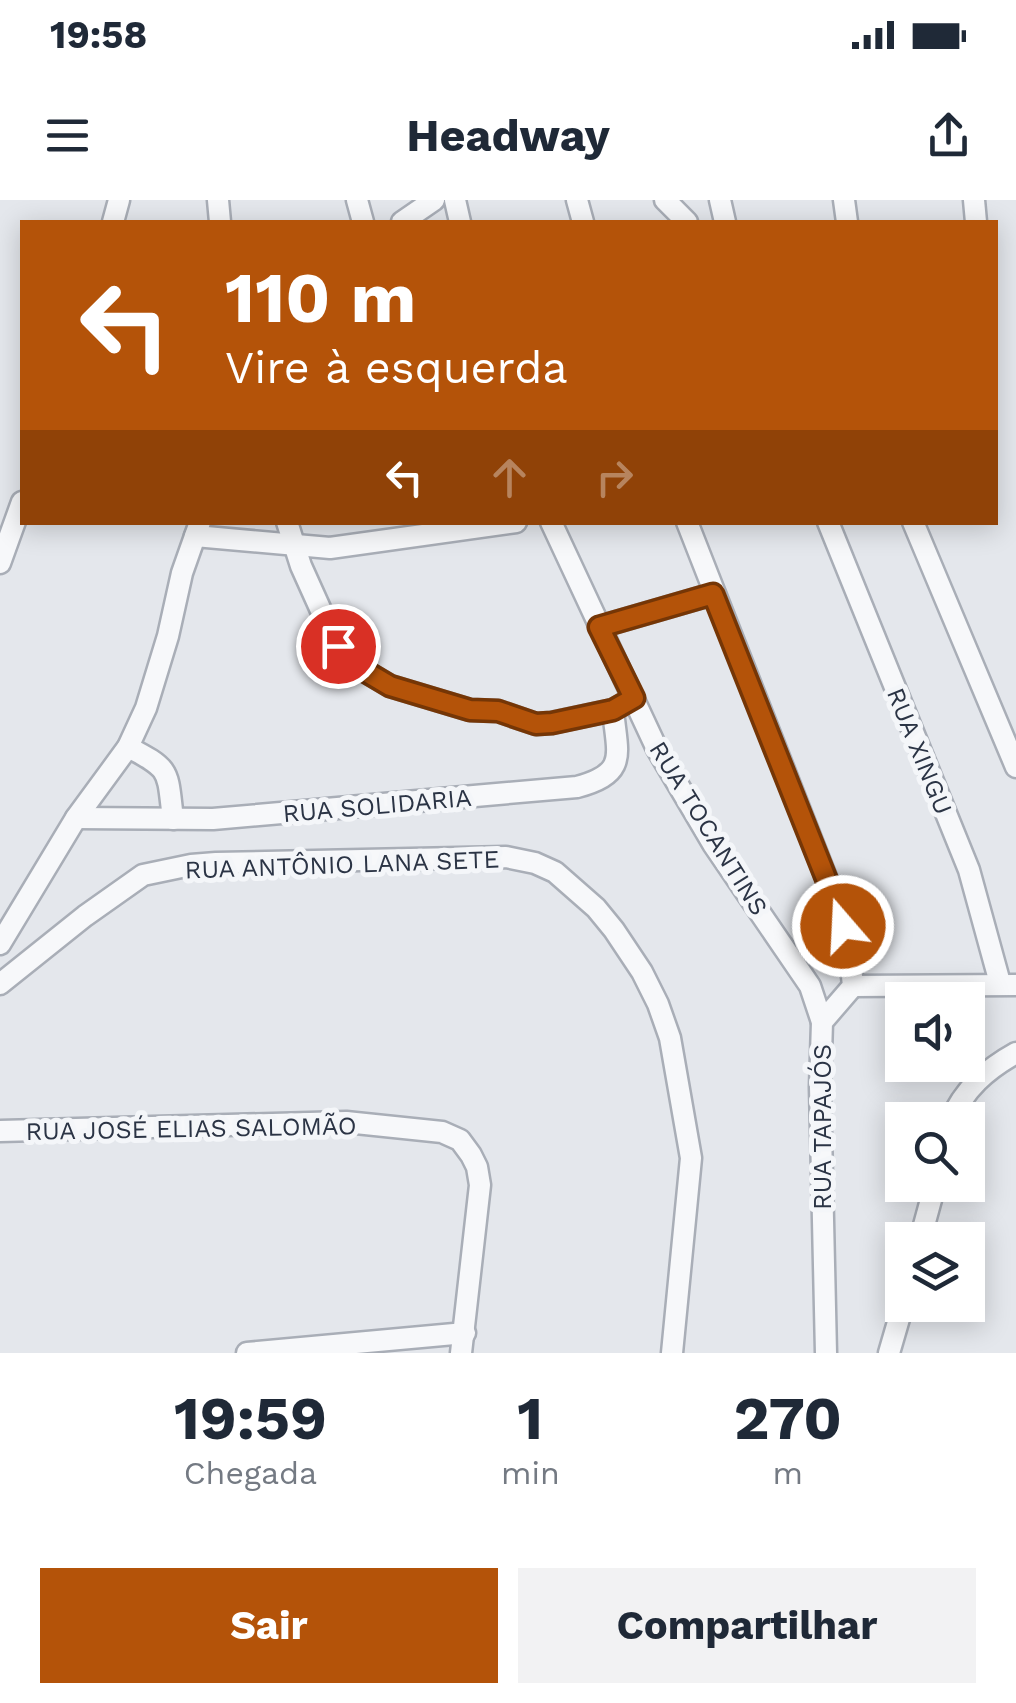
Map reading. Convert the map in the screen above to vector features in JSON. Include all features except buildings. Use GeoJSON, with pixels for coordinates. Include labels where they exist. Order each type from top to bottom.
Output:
{"type":"FeatureCollection","features":[{"type":"Feature","properties":{"kind":"street"},"geometry":{"type":"LineString","coordinates":[[405,220],[434,200]]}},
{"type":"Feature","properties":{"kind":"street"},"geometry":{"type":"LineString","coordinates":[[664,200],[686,220]]}},
{"type":"Feature","properties":{"kind":"street"},"geometry":{"type":"LineString","coordinates":[[0,563],[20,508]]}},
{"type":"Feature","properties":{"kind":"street"},"geometry":{"type":"LineString","coordinates":[[288,525],[293,546],[338,646],[363,670],[390,686],[470,710],[498,711],[536,724],[613,710],[634,698]]}},
{"type":"Feature","properties":{"kind":"street"},"geometry":{"type":"LineString","coordinates":[[0,944],[76,818],[128,747],[146,708],[182,572],[198,529],[293,546],[330,548],[495,525]]}},
{"type":"Feature","properties":{"kind":"street","name":"RUA TOCANTINS"},"geometry":{"type":"LineString","coordinates":[[552,525],[657,750],[713,844],[810,986],[822,1022]]}},
{"type":"Feature","properties":{"kind":"street"},"geometry":{"type":"LineString","coordinates":[[687,525],[837,906],[849,948],[853,986],[1008,984]]}},
{"type":"Feature","properties":{"kind":"street","name":"RUA XINGU"},"geometry":{"type":"LineString","coordinates":[[829,525],[968,870],[1008,984]]}},
{"type":"Feature","properties":{"kind":"street"},"geometry":{"type":"LineString","coordinates":[[919,528],[1016,767]]}},
{"type":"Feature","properties":{"kind":"street"},"geometry":{"type":"LineString","coordinates":[[599,627],[713,594]]}},
{"type":"Feature","properties":{"kind":"street","name":"RUA SOLIDARIA"},"geometry":{"type":"LineString","coordinates":[[76,818],[213,818],[577,788],[604,778],[614,769],[617,756],[613,710]]}},
{"type":"Feature","properties":{"kind":"street"},"geometry":{"type":"LineString","coordinates":[[128,747],[164,770],[173,818]]}},
{"type":"Feature","properties":{"kind":"street","name":"RUA ANTÔNIO LANA SETE"},"geometry":{"type":"LineString","coordinates":[[0,984],[143,875],[216,863],[506,857],[555,872],[614,930],[642,972],[670,1038],[691,1158],[672,1353]]}},
{"type":"Feature","properties":{"kind":"street","name":"RUA TAPAJÓS"},"geometry":{"type":"LineString","coordinates":[[826,1353],[822,1022],[853,986]]}},
{"type":"Feature","properties":{"kind":"street"},"geometry":{"type":"LineString","coordinates":[[959,1102],[972,1084],[1016,1054]]}},
{"type":"Feature","properties":{"kind":"street","name":"RUA JOSÉ ELIAS SALOMÃO"},"geometry":{"type":"LineString","coordinates":[[0,1131],[346,1122],[442,1132],[460,1140],[478,1167],[480,1185],[463,1343]]}},
{"type":"Feature","properties":{"kind":"street"},"geometry":{"type":"LineString","coordinates":[[888,1353],[898,1322]]}},
{"type":"Feature","properties":{"kind":"street"},"geometry":{"type":"LineString","coordinates":[[247,1353],[463,1343]]}},
{"type":"Feature","properties":{"kind":"route"},"geometry":{"type":"LineString","coordinates":[[338,646],[363,670],[390,686],[470,710],[498,711],[536,724],[552,723],[613,710],[634,698],[599,627],[713,594],[843,926]]}}]}
